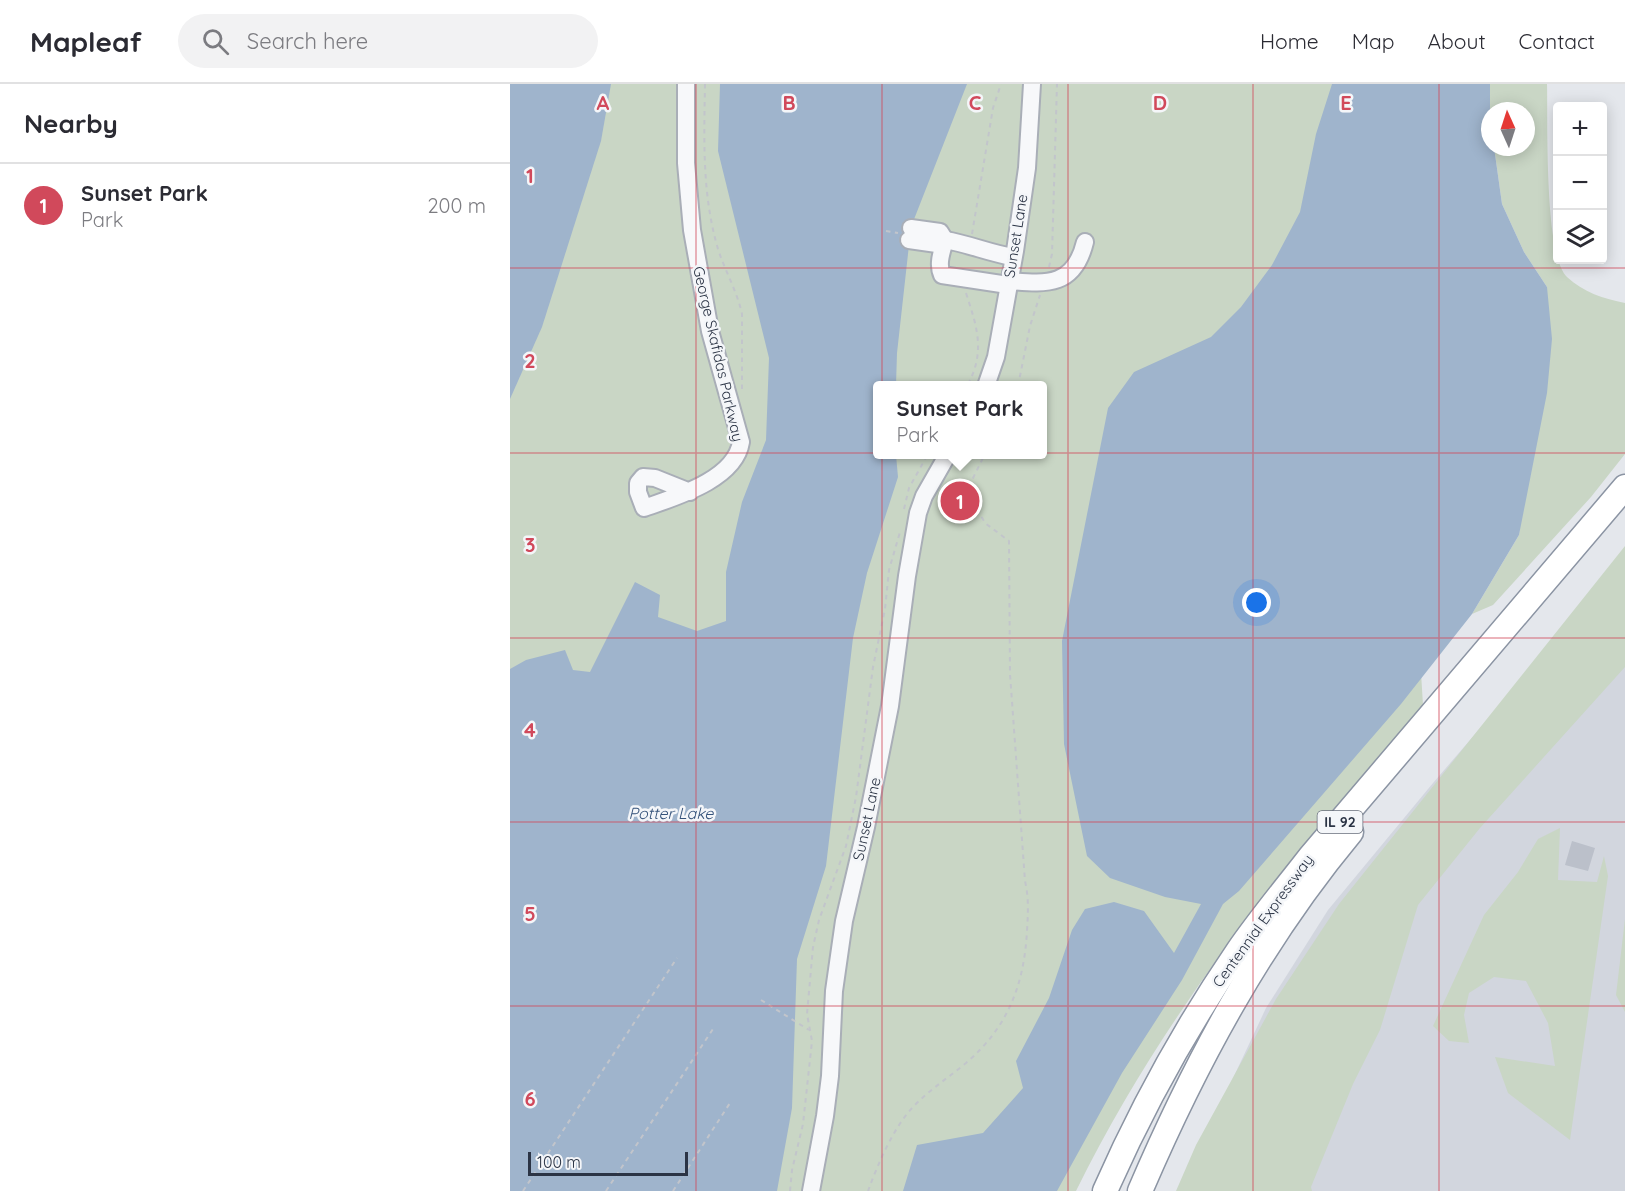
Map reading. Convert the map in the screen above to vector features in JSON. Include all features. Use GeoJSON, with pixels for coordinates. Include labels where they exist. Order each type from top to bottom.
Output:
{"type":"FeatureCollection","features":[{"type":"Feature","properties":{"kind":"highway","name":"Centennial Expressway"},"geometry":{"type":"LineString","coordinates":[[1105,1191],[1156,1085],[1238,950],[1310,857],[1625,487]]}},
{"type":"Feature","properties":{"kind":"highway","name":"Centennial Expressway"},"geometry":{"type":"LineString","coordinates":[[1140,1191],[1213,1035],[1285,920],[1357,825],[1625,510]]}},
{"type":"Feature","properties":{"kind":"highway"},"geometry":{"type":"LineString","coordinates":[[1087,1191],[1143,1089],[1196,1016]]}},
{"type":"Feature","properties":{"kind":"lane","name":"George Skafidas Parkway"},"geometry":{"type":"LineString","coordinates":[[686,84],[686,163],[692,230],[710,331],[741,442],[740,449],[729,466],[690,492]]}},
{"type":"Feature","properties":{"kind":"lane","name":"Sunset Lane"},"geometry":{"type":"LineString","coordinates":[[988,381],[996,357],[1027,168],[1032,84]]}},
{"type":"Feature","properties":{"kind":"lane"},"geometry":{"type":"LineString","coordinates":[[906,233],[937,244],[945,240],[971,245],[987,253],[1013,257]]}},
{"type":"Feature","properties":{"kind":"lane"},"geometry":{"type":"LineString","coordinates":[[945,240],[940,260],[942,275],[1008,283],[1044,284],[1062,278],[1073,270],[1083,253],[1085,242]]}},
{"type":"Feature","properties":{"kind":"lane","name":"Sunset Lane"},"geometry":{"type":"LineString","coordinates":[[811,1191],[830,1076],[834,992],[844,921],[866,827],[890,706],[907,576],[918,513],[924,496],[945,459]]}},
{"type":"Feature","properties":{"kind":"path"},"geometry":{"type":"LineString","coordinates":[[705,84],[705,182],[709,211],[719,250],[742,314],[743,399]]}},
{"type":"Feature","properties":{"kind":"path"},"geometry":{"type":"LineString","coordinates":[[1019,381],[1030,326],[1052,254],[1057,84]]}},
{"type":"Feature","properties":{"kind":"path"},"geometry":{"type":"LineString","coordinates":[[886,231],[906,233]]}},
{"type":"Feature","properties":{"kind":"path"},"geometry":{"type":"LineString","coordinates":[[903,517],[909,488],[925,459]]}},
{"type":"Feature","properties":{"kind":"path"},"geometry":{"type":"LineString","coordinates":[[868,1191],[891,1140],[911,1109],[982,1047],[1008,1012],[1020,983],[1026,945],[1029,900],[1025,881],[1010,674],[1009,541],[985,523],[975,505],[972,480],[982,459]]}},
{"type":"Feature","properties":{"kind":"path"},"geometry":{"type":"LineString","coordinates":[[790,1191],[792,1170],[803,1124],[812,1041],[807,1014],[813,947],[819,920],[846,846],[856,797],[873,667],[885,609],[889,570],[902,525]]}},
{"type":"Feature","properties":{"kind":"path"},"geometry":{"type":"LineString","coordinates":[[523,1191],[677,958]]}},
{"type":"Feature","properties":{"kind":"path"},"geometry":{"type":"LineString","coordinates":[[761,1000],[809,1030]]}},
{"type":"Feature","properties":{"kind":"path"},"geometry":{"type":"LineString","coordinates":[[606,1191],[715,1026]]}},
{"type":"Feature","properties":{"kind":"path"},"geometry":{"type":"LineString","coordinates":[[673,1191],[730,1103]]}},
{"type":"Feature","properties":{"kind":"shaded area"},"geometry":{"type":"Polygon","coordinates":[[[1625,560],[1625,1191],[1180,1191],[1266,1008],[1328,910],[1433,783],[1625,560]]]}},
{"type":"Feature","properties":{"kind":"green space"},"geometry":{"type":"Polygon","coordinates":[[[528,84],[1483,84],[1398,296],[1423,705],[1326,820],[1233,937],[1149,1060],[1111,1124],[1076,1191],[510,1191],[510,137],[528,84]]]}},
{"type":"Feature","properties":{"kind":"green space"},"geometry":{"type":"Polygon","coordinates":[[[1490,84],[1547,84],[1553,264],[1560,264],[1567,277],[1587,291],[1625,303],[1625,454],[1591,497],[1493,605],[1472,614],[1519,535],[1547,287],[1524,252],[1502,204],[1495,156],[1535,156],[1535,102],[1490,102],[1490,84]]]}},
{"type":"Feature","properties":{"kind":"green space"},"geometry":{"type":"Polygon","coordinates":[[[1625,546],[1625,667],[1480,828],[1418,905],[1380,1030],[1353,1084],[1311,1187],[1312,1191],[1176,1191],[1196,1145],[1276,999],[1339,904],[1625,546]]]}},
{"type":"Feature","properties":{"kind":"green space"},"geometry":{"type":"Polygon","coordinates":[[[1560,828],[1558,880],[1597,882],[1604,856],[1608,876],[1570,1140],[1508,1093],[1495,1057],[1555,1066],[1548,1023],[1526,981],[1494,977],[1469,993],[1464,1015],[1469,1043],[1449,1041],[1433,1026],[1484,915],[1518,872],[1538,839],[1560,828]]]}},
{"type":"Feature","properties":{"kind":"green space"},"geometry":{"type":"Polygon","coordinates":[[[1625,919],[1625,1012],[1616,995],[1625,919]]]}},
{"type":"Feature","properties":{"kind":"water"},"geometry":{"type":"Polygon","coordinates":[[[510,84],[611,84],[601,141],[542,327],[510,399],[510,84]]]}},
{"type":"Feature","properties":{"kind":"water","name":"Potter Lake"},"geometry":{"type":"Polygon","coordinates":[[[720,84],[967,84],[911,227],[897,353],[896,381],[873,381],[873,459],[896,459],[898,477],[867,573],[853,638],[826,866],[797,959],[792,1108],[777,1191],[510,1191],[510,669],[526,660],[565,650],[573,670],[590,672],[635,582],[660,595],[658,617],[697,631],[726,621],[726,572],[742,502],[766,440],[769,358],[718,151],[720,84]]]}},
{"type":"Feature","properties":{"kind":"water"},"geometry":{"type":"Polygon","coordinates":[[[1332,84],[1490,84],[1490,102],[1481,102],[1481,156],[1495,156],[1502,204],[1524,252],[1547,287],[1552,339],[1547,393],[1519,535],[1472,614],[1401,704],[1239,891],[1223,904],[1182,980],[1122,1073],[1057,1191],[903,1191],[917,1145],[983,1133],[1023,1088],[1016,1061],[1049,998],[1072,930],[1085,909],[1114,902],[1144,911],[1174,953],[1201,904],[1165,897],[1110,878],[1087,856],[1064,744],[1062,641],[1108,408],[1134,372],[1211,337],[1241,307],[1272,265],[1300,212],[1316,134],[1332,84]]]}},
{"type":"Feature","properties":{"kind":"building"},"geometry":{"type":"Polygon","coordinates":[[[1572,841],[1595,848],[1588,871],[1565,865],[1572,841]]]}},
{"type":"Feature","properties":{"kind":"place","name":"Sunset Park"},"geometry":{"type":"Point","coordinates":[960,501]}}]}
